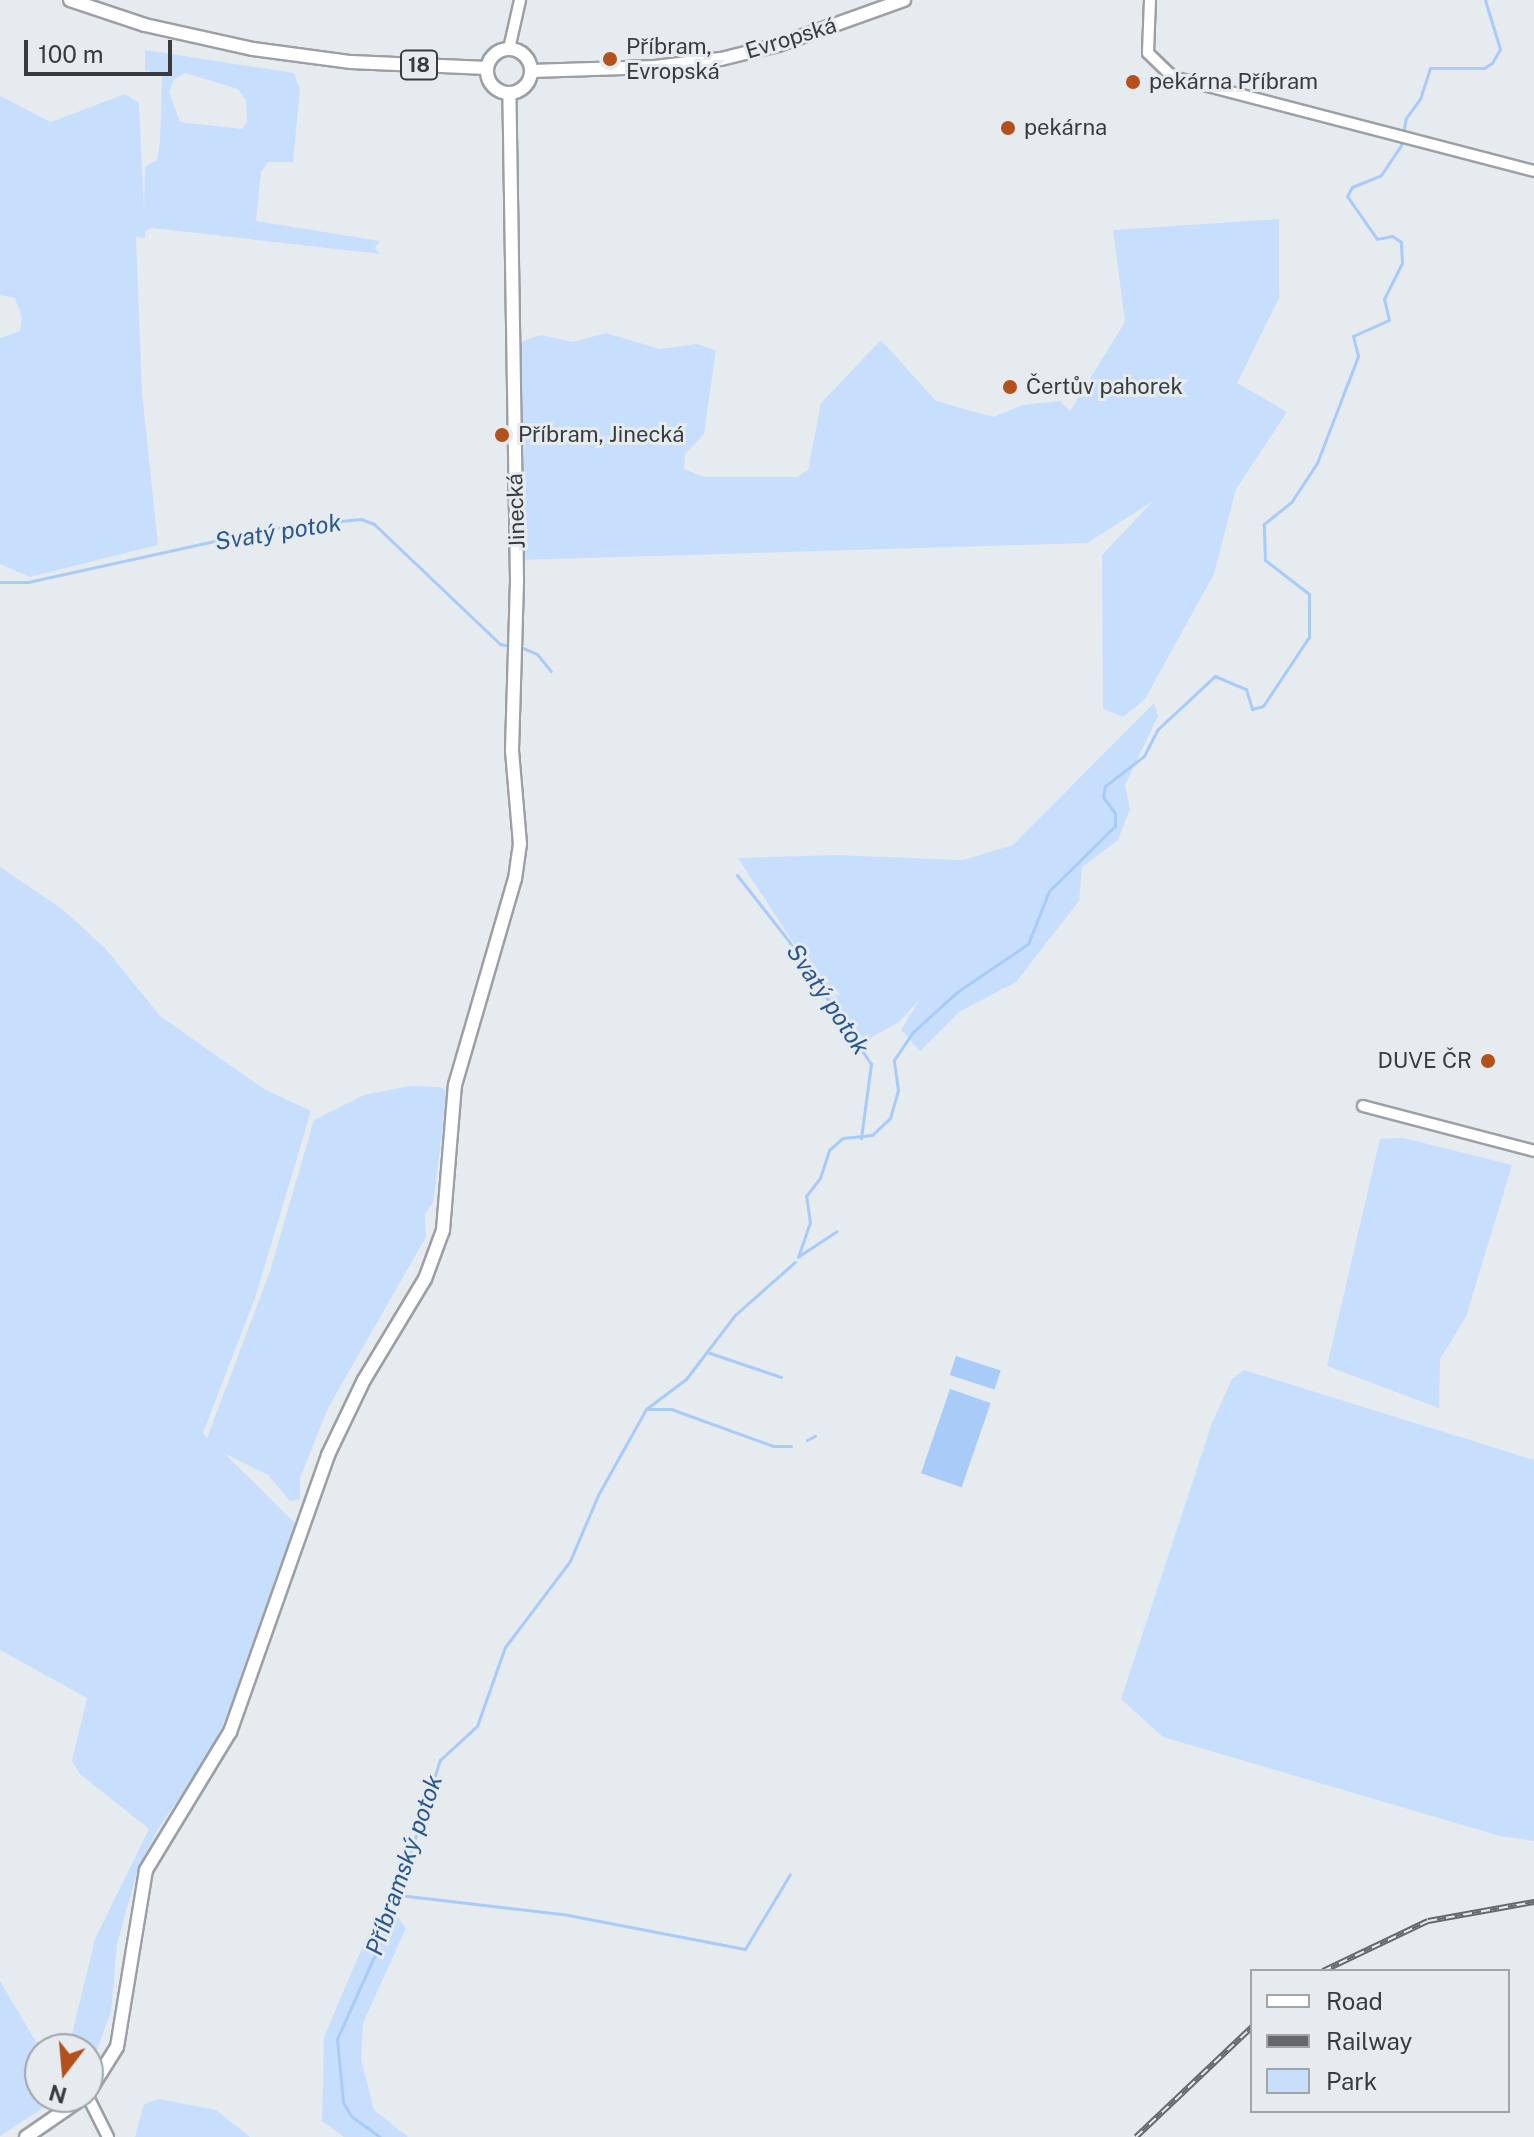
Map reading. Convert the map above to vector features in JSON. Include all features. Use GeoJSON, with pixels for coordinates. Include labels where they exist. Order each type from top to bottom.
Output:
{"type":"FeatureCollection","features":[{"type":"Feature","properties":{"kind":"main road","name":"18"},"geometry":{"type":"LineString","coordinates":[[70,0],[145,25],[253,49],[351,62],[487,68]]}},
{"type":"Feature","properties":{"kind":"main road","name":"Evropská"},"geometry":{"type":"LineString","coordinates":[[531,71],[721,59],[778,45],[904,0]]}},
{"type":"Feature","properties":{"kind":"main road"},"geometry":{"type":"LineString","coordinates":[[509,49],[523,54],[531,71],[526,85],[509,93],[491,83],[487,68],[495,55],[509,49]]}},
{"type":"Feature","properties":{"kind":"main road","name":"Jinecká"},"geometry":{"type":"LineString","coordinates":[[104,2068],[117,2047],[146,1870],[230,1732],[346,1413],[437,1253],[448,1200],[455,1085],[515,879],[520,844],[512,750],[517,579],[509,93]]}},
{"type":"Feature","properties":{"kind":"main road"},"geometry":{"type":"LineString","coordinates":[[26,2137],[62,2113]]}},
{"type":"Feature","properties":{"kind":"street"},"geometry":{"type":"LineString","coordinates":[[509,49],[520,0]]}},
{"type":"Feature","properties":{"kind":"street"},"geometry":{"type":"LineString","coordinates":[[1150,0],[1148,53],[1173,77],[1534,171]]}},
{"type":"Feature","properties":{"kind":"street"},"geometry":{"type":"LineString","coordinates":[[1363,1106],[1534,1151]]}},
{"type":"Feature","properties":{"kind":"street"},"geometry":{"type":"LineString","coordinates":[[96,2113],[108,2137]]}},
{"type":"Feature","properties":{"kind":"green space"},"geometry":{"type":"Polygon","coordinates":[[[145,50],[294,73],[300,89],[293,162],[268,162],[261,172],[256,221],[380,241],[375,248],[380,254],[152,228],[145,231],[145,238],[136,237],[142,392],[158,545],[30,577],[0,564],[0,338],[20,331],[22,317],[15,298],[0,295],[0,96],[51,122],[125,94],[139,103],[144,211],[145,167],[157,160],[160,142],[162,76],[145,70],[145,50]],[[185,73],[174,79],[169,92],[180,122],[242,129],[247,122],[246,100],[238,89],[185,73]]]}},
{"type":"Feature","properties":{"kind":"green space"},"geometry":{"type":"Polygon","coordinates":[[[1279,219],[1279,298],[1237,383],[1287,412],[1236,489],[1214,574],[1145,699],[1123,717],[1103,709],[1102,555],[1153,501],[1087,543],[520,560],[520,342],[541,335],[573,342],[606,333],[660,349],[696,344],[716,350],[704,434],[685,454],[684,469],[704,477],[797,477],[808,470],[821,403],[881,340],[936,401],[993,417],[1023,405],[1060,401],[1070,411],[1125,322],[1113,230],[1279,219]]]}},
{"type":"Feature","properties":{"kind":"green space"},"geometry":{"type":"Polygon","coordinates":[[[1154,703],[1158,716],[1125,785],[1130,809],[1118,840],[1082,867],[1079,901],[1016,982],[959,1012],[920,1051],[901,1030],[920,999],[899,1022],[865,1041],[856,1039],[738,858],[835,855],[963,860],[1013,845],[1154,703]]]}},
{"type":"Feature","properties":{"kind":"green space"},"geometry":{"type":"Polygon","coordinates":[[[0,867],[62,909],[105,948],[160,1016],[264,1089],[311,1111],[255,1298],[203,1433],[207,1438],[270,1271],[314,1120],[364,1095],[409,1086],[440,1087],[446,1091],[446,1102],[433,1203],[425,1214],[426,1237],[328,1408],[300,1478],[300,1499],[290,1501],[268,1475],[224,1453],[296,1524],[243,1682],[209,1754],[158,1829],[138,1869],[117,1944],[111,2011],[103,2033],[72,2033],[95,1939],[149,1829],[80,1774],[72,1761],[87,1698],[0,1650],[0,867]]]}},
{"type":"Feature","properties":{"kind":"green space"},"geometry":{"type":"Polygon","coordinates":[[[1403,1138],[1512,1165],[1466,1317],[1440,1359],[1439,1408],[1327,1366],[1380,1139],[1403,1138]]]}},
{"type":"Feature","properties":{"kind":"green space"},"geometry":{"type":"Polygon","coordinates":[[[1244,1370],[1534,1460],[1534,1841],[1500,1836],[1163,1737],[1121,1699],[1212,1423],[1232,1379],[1244,1370]]]}},
{"type":"Feature","properties":{"kind":"green space"},"geometry":{"type":"Polygon","coordinates":[[[387,1902],[406,1928],[363,2023],[361,2059],[374,2110],[408,2137],[344,2137],[322,2121],[324,2037],[372,1924],[387,1902]]]}},
{"type":"Feature","properties":{"kind":"green space"},"geometry":{"type":"Polygon","coordinates":[[[0,1981],[31,2033],[24,2033],[24,2113],[35,2113],[0,2136],[0,1981]]]}},
{"type":"Feature","properties":{"kind":"green space"},"geometry":{"type":"Polygon","coordinates":[[[159,2099],[216,2110],[250,2137],[135,2137],[144,2104],[159,2099]]]}},
{"type":"Feature","properties":{"kind":"shaded area"},"geometry":{"type":"Polygon","coordinates":[[[956,1356],[1001,1371],[995,1390],[950,1375],[956,1356]]]}},
{"type":"Feature","properties":{"kind":"shaded area"},"geometry":{"type":"Polygon","coordinates":[[[950,1389],[991,1403],[962,1487],[921,1473],[950,1389]]]}},
{"type":"Feature","properties":{"kind":"waterway","name":"Příbramský potok"},"geometry":{"type":"LineString","coordinates":[[798,1257],[810,1223],[806,1196],[820,1178],[829,1150],[843,1138],[872,1135],[890,1118],[898,1090],[894,1060],[913,1032],[957,992],[1028,944],[1049,891],[1115,826],[1115,813],[1103,797],[1105,786],[1144,756],[1158,729],[1215,676],[1246,689],[1252,709],[1263,706],[1309,637],[1309,594],[1265,560],[1264,524],[1292,501],[1317,463],[1358,356],[1353,336],[1389,320],[1384,299],[1402,263],[1401,242],[1392,236],[1377,239],[1347,196],[1352,187],[1381,175],[1401,145],[1406,118],[1420,99],[1430,68],[1484,68],[1492,63],[1500,49],[1485,0]]}},
{"type":"Feature","properties":{"kind":"waterway","name":"Svatý potok"},"geometry":{"type":"LineString","coordinates":[[0,582],[28,582],[273,528],[361,519],[374,524],[500,644],[510,646]]}},
{"type":"Feature","properties":{"kind":"waterway","name":"Svatý potok"},"geometry":{"type":"LineString","coordinates":[[523,648],[537,654],[551,671]]}},
{"type":"Feature","properties":{"kind":"waterway","name":"Svatý potok"},"geometry":{"type":"LineString","coordinates":[[737,875],[788,940],[871,1064],[861,1138]]}},
{"type":"Feature","properties":{"kind":"waterway"},"geometry":{"type":"LineString","coordinates":[[799,1256],[837,1231]]}},
{"type":"Feature","properties":{"kind":"waterway","name":"Příbramský potok"},"geometry":{"type":"LineString","coordinates":[[380,2137],[351,2116],[343,2102],[337,2039],[385,1932],[440,1760],[477,1726],[505,1647],[570,1561],[598,1495],[646,1409],[686,1379],[735,1315],[795,1262]]}},
{"type":"Feature","properties":{"kind":"waterway"},"geometry":{"type":"LineString","coordinates":[[707,1352],[781,1377]]}},
{"type":"Feature","properties":{"kind":"waterway"},"geometry":{"type":"LineString","coordinates":[[647,1409],[671,1409],[773,1446],[791,1446]]}},
{"type":"Feature","properties":{"kind":"waterway"},"geometry":{"type":"LineString","coordinates":[[807,1440],[815,1436]]}},
{"type":"Feature","properties":{"kind":"waterway"},"geometry":{"type":"LineString","coordinates":[[399,1895],[568,1915],[745,1949],[790,1874]]}},
{"type":"Feature","properties":{"kind":"railway"},"geometry":{"type":"LineString","coordinates":[[1327,1969],[1428,1921],[1534,1902]]}},
{"type":"Feature","properties":{"kind":"railway"},"geometry":{"type":"LineString","coordinates":[[1136,2137],[1250,2029]]}},
{"type":"Feature","properties":{"kind":"place","name":"Příbram, Evropská"},"geometry":{"type":"Point","coordinates":[610,59]}},
{"type":"Feature","properties":{"kind":"place","name":"pekárna Příbram"},"geometry":{"type":"Point","coordinates":[1133,82]}},
{"type":"Feature","properties":{"kind":"place","name":"pekárna"},"geometry":{"type":"Point","coordinates":[1008,128]}},
{"type":"Feature","properties":{"kind":"place","name":"Čertův pahorek"},"geometry":{"type":"Point","coordinates":[1010,387]}},
{"type":"Feature","properties":{"kind":"place","name":"Příbram, Jinecká"},"geometry":{"type":"Point","coordinates":[502,435]}},
{"type":"Feature","properties":{"kind":"place","name":"DUVE ČR"},"geometry":{"type":"Point","coordinates":[1488,1061]}}]}
